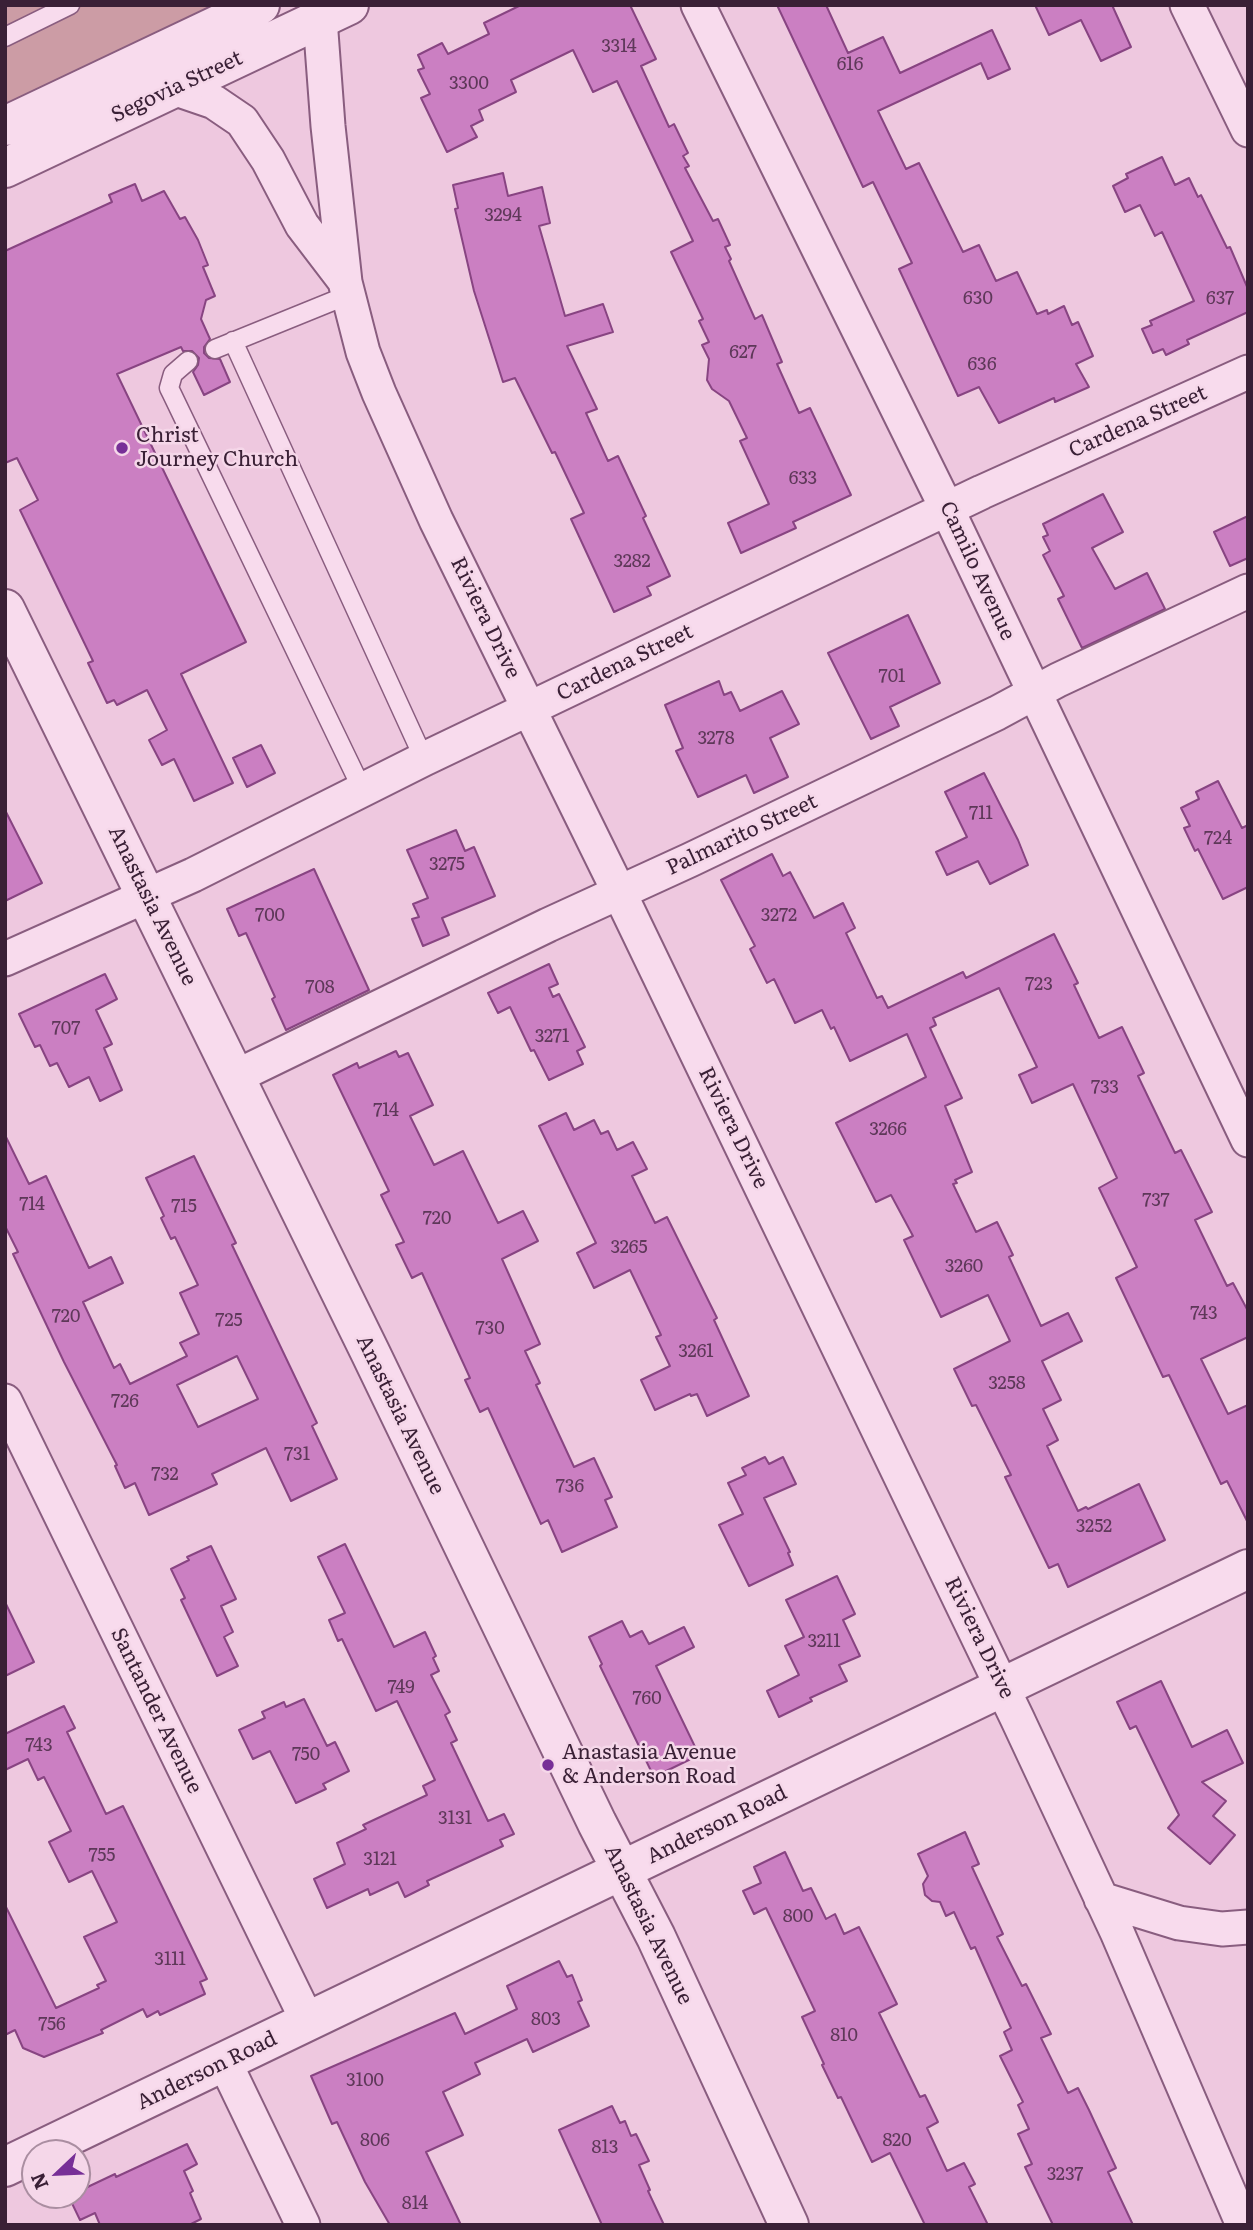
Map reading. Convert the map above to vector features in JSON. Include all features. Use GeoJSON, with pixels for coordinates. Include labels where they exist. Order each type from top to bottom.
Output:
{"type":"FeatureCollection","features":[{"type":"Feature","properties":{"kind":"street","name":"Segovia Street"},"geometry":{"type":"LineString","coordinates":[[5,126],[260,5]]}},
{"type":"Feature","properties":{"kind":"street","name":"Camilo Avenue"},"geometry":{"type":"LineString","coordinates":[[698,5],[947,509],[1248,1140]]}},
{"type":"Feature","properties":{"kind":"street"},"geometry":{"type":"LineString","coordinates":[[1187,5],[1248,130]]}},
{"type":"Feature","properties":{"kind":"street","name":"Segovia Street"},"geometry":{"type":"LineString","coordinates":[[5,168],[176,89],[330,10]]}},
{"type":"Feature","properties":{"kind":"street","name":"Riviera Drive"},"geometry":{"type":"LineString","coordinates":[[330,10],[328,126],[347,289],[363,352],[393,426],[436,520],[620,892],[1003,1686],[1101,1899],[1243,2225]]}},
{"type":"Feature","properties":{"kind":"street"},"geometry":{"type":"LineString","coordinates":[[176,89],[214,102],[242,121],[268,160],[302,225],[347,289]]}},
{"type":"Feature","properties":{"kind":"street","name":"Cardena Street"},"geometry":{"type":"LineString","coordinates":[[5,959],[193,875],[362,789],[947,509],[1248,372]]}},
{"type":"Feature","properties":{"kind":"street","name":"Palmarito Street"},"geometry":{"type":"LineString","coordinates":[[235,1077],[1248,591]]}},
{"type":"Feature","properties":{"kind":"street","name":"Anastasia Avenue"},"geometry":{"type":"LineString","coordinates":[[5,609],[656,1937],[789,2225]]}},
{"type":"Feature","properties":{"kind":"street","name":"Santander Avenue"},"geometry":{"type":"LineString","coordinates":[[5,1401],[307,2022]]}},
{"type":"Feature","properties":{"kind":"street","name":"Anderson Road"},"geometry":{"type":"LineString","coordinates":[[5,2167],[1248,1569]]}},
{"type":"Feature","properties":{"kind":"street"},"geometry":{"type":"LineString","coordinates":[[1101,1899],[1179,1923],[1222,1929],[1248,1927]]}},
{"type":"Feature","properties":{"kind":"street"},"geometry":{"type":"LineString","coordinates":[[226,2063],[303,2225]]}},
{"type":"Feature","properties":{"kind":"lane"},"geometry":{"type":"LineString","coordinates":[[5,37],[70,5]]}},
{"type":"Feature","properties":{"kind":"lane"},"geometry":{"type":"LineString","coordinates":[[215,349],[347,289]]}},
{"type":"Feature","properties":{"kind":"lane"},"geometry":{"type":"LineString","coordinates":[[233,341],[424,760]]}},
{"type":"Feature","properties":{"kind":"lane"},"geometry":{"type":"LineString","coordinates":[[188,362],[173,374],[170,381],[172,394],[362,789]]}},
{"type":"Feature","properties":{"kind":"shaded area"},"geometry":{"type":"Polygon","coordinates":[[[5,5],[225,5],[5,110],[5,5]]]}},
{"type":"Feature","properties":{"kind":"building"},"geometry":{"type":"Polygon","coordinates":[[[521,5],[630,5],[656,59],[641,66],[669,127],[674,124],[688,153],[683,156],[689,166],[685,168],[713,221],[718,219],[730,245],[725,247],[731,259],[729,261],[755,319],[762,315],[782,362],[777,364],[799,413],[810,408],[851,495],[793,522],[796,528],[741,553],[728,523],[769,504],[740,441],[747,438],[729,401],[712,389],[707,380],[709,359],[702,345],[709,342],[699,321],[703,319],[671,252],[693,241],[617,81],[593,92],[573,50],[511,80],[516,92],[479,110],[483,120],[471,126],[477,137],[447,152],[421,98],[430,94],[418,70],[424,68],[418,55],[442,43],[448,54],[489,34],[484,23],[521,5]]]}},
{"type":"Feature","properties":{"kind":"building"},"geometry":{"type":"Polygon","coordinates":[[[777,5],[826,5],[848,53],[883,37],[900,73],[992,30],[1010,69],[988,79],[981,63],[878,111],[906,169],[919,163],[963,252],[979,245],[996,281],[1017,272],[1037,314],[1047,310],[1048,314],[1064,306],[1072,325],[1078,322],[1093,356],[1076,364],[1089,387],[1055,402],[1054,398],[999,423],[979,387],[958,396],[899,269],[912,263],[873,182],[863,187],[777,5]]]}},
{"type":"Feature","properties":{"kind":"building"},"geometry":{"type":"Polygon","coordinates":[[[1035,5],[1112,5],[1131,47],[1101,61],[1081,20],[1049,35],[1035,5]]]}},
{"type":"Feature","properties":{"kind":"building"},"geometry":{"type":"Polygon","coordinates":[[[1162,157],[1175,185],[1189,178],[1198,197],[1201,195],[1227,248],[1230,247],[1248,289],[1248,312],[1187,340],[1189,344],[1166,355],[1163,349],[1153,353],[1142,329],[1152,325],[1150,321],[1194,301],[1162,232],[1155,236],[1140,205],[1125,212],[1113,186],[1128,178],[1126,174],[1162,157]]]}},
{"type":"Feature","properties":{"kind":"building"},"geometry":{"type":"Polygon","coordinates":[[[503,173],[508,196],[542,187],[550,223],[539,226],[565,316],[603,304],[613,332],[567,346],[597,409],[586,413],[608,461],[618,456],[670,576],[647,587],[651,595],[614,612],[571,519],[584,513],[515,378],[503,382],[474,291],[455,209],[458,208],[453,185],[503,173]]]}},
{"type":"Feature","properties":{"kind":"building","name":"Christ Journey Church"},"geometry":{"type":"Polygon","coordinates":[[[135,184],[142,201],[164,191],[180,219],[185,217],[198,240],[208,265],[203,267],[215,296],[206,300],[201,319],[210,339],[204,347],[204,353],[209,358],[220,359],[230,382],[204,395],[193,372],[199,358],[192,351],[183,351],[181,347],[117,374],[246,642],[181,674],[233,783],[194,801],[174,759],[162,765],[149,740],[167,730],[147,690],[117,705],[114,700],[107,703],[88,663],[93,661],[20,510],[38,500],[17,458],[5,463],[5,251],[112,202],[109,195],[135,184]]]}},
{"type":"Feature","properties":{"kind":"building"},"geometry":{"type":"Polygon","coordinates":[[[1103,494],[1123,532],[1092,548],[1115,589],[1147,573],[1165,609],[1082,648],[1058,599],[1064,596],[1043,555],[1050,551],[1043,537],[1048,535],[1043,524],[1103,494]]]}},
{"type":"Feature","properties":{"kind":"building"},"geometry":{"type":"Polygon","coordinates":[[[1248,516],[1248,558],[1230,566],[1214,532],[1248,516]]]}},
{"type":"Feature","properties":{"kind":"building"},"geometry":{"type":"Polygon","coordinates":[[[908,615],[940,683],[890,707],[899,726],[871,739],[828,653],[908,615]]]}},
{"type":"Feature","properties":{"kind":"building"},"geometry":{"type":"Polygon","coordinates":[[[719,681],[724,695],[731,692],[740,711],[782,691],[799,724],[770,738],[788,777],[754,793],[746,775],[698,797],[676,751],[683,748],[665,705],[719,681]]]}},
{"type":"Feature","properties":{"kind":"building"},"geometry":{"type":"Polygon","coordinates":[[[261,745],[275,773],[247,787],[233,758],[261,745]]]}},
{"type":"Feature","properties":{"kind":"building"},"geometry":{"type":"Polygon","coordinates":[[[984,773],[1028,865],[990,884],[978,861],[947,875],[936,852],[967,837],[945,792],[984,773]]]}},
{"type":"Feature","properties":{"kind":"building"},"geometry":{"type":"Polygon","coordinates":[[[1218,781],[1242,828],[1248,825],[1248,887],[1223,899],[1198,849],[1195,851],[1184,828],[1190,826],[1181,808],[1199,799],[1196,792],[1218,781]]]}},
{"type":"Feature","properties":{"kind":"building"},"geometry":{"type":"Polygon","coordinates":[[[5,810],[42,883],[5,901],[5,810]]]}},
{"type":"Feature","properties":{"kind":"building"},"geometry":{"type":"Polygon","coordinates":[[[456,830],[465,851],[474,847],[495,896],[442,918],[449,935],[423,946],[412,919],[419,917],[413,904],[428,898],[407,850],[456,830]]]}},
{"type":"Feature","properties":{"kind":"building"},"geometry":{"type":"Polygon","coordinates":[[[772,854],[783,876],[790,872],[814,918],[843,903],[855,928],[846,933],[877,998],[882,996],[888,1008],[963,972],[966,978],[1054,934],[1078,983],[1074,985],[1099,1038],[1122,1027],[1144,1073],[1138,1076],[1175,1153],[1181,1150],[1212,1212],[1195,1220],[1227,1286],[1233,1283],[1248,1311],[1248,1337],[1201,1359],[1228,1414],[1248,1405],[1248,1523],[1227,1481],[1221,1484],[1169,1375],[1163,1377],[1116,1278],[1137,1267],[1099,1188],[1117,1178],[1073,1084],[1032,1103],[1019,1075],[1037,1067],[999,988],[933,1018],[936,1025],[930,1028],[962,1098],[945,1106],[972,1172],[955,1180],[957,1183],[953,1184],[976,1232],[997,1222],[1013,1255],[1009,1257],[1041,1326],[1068,1313],[1082,1341],[1042,1361],[1061,1400],[1043,1409],[1058,1440],[1047,1446],[1078,1511],[1086,1507],[1088,1509],[1139,1484],[1165,1540],[1068,1587],[1058,1564],[1049,1568],[1005,1477],[1011,1475],[976,1405],[972,1406],[954,1369],[1010,1341],[988,1295],[941,1317],[904,1240],[913,1236],[891,1195],[876,1202],[836,1123],[926,1077],[907,1034],[850,1061],[834,1027],[831,1029],[822,1010],[795,1023],[774,979],[767,983],[750,949],[755,946],[721,880],[772,854]]]}},
{"type":"Feature","properties":{"kind":"building"},"geometry":{"type":"Polygon","coordinates":[[[314,869],[369,990],[286,1030],[272,999],[275,997],[246,933],[239,936],[227,909],[314,869]]]}},
{"type":"Feature","properties":{"kind":"building"},"geometry":{"type":"Polygon","coordinates":[[[549,964],[558,984],[549,988],[553,997],[559,994],[585,1047],[577,1051],[583,1064],[549,1080],[534,1050],[531,1051],[510,1007],[498,1013],[488,993],[549,964]]]}},
{"type":"Feature","properties":{"kind":"building"},"geometry":{"type":"Polygon","coordinates":[[[105,974],[117,999],[96,1010],[112,1044],[104,1048],[122,1090],[100,1101],[89,1077],[69,1087],[57,1063],[50,1066],[40,1045],[35,1047],[19,1014],[105,974]]]}},
{"type":"Feature","properties":{"kind":"building"},"geometry":{"type":"Polygon","coordinates":[[[396,1051],[399,1057],[408,1053],[433,1105],[410,1116],[434,1165],[463,1151],[498,1223],[523,1211],[538,1241],[502,1259],[540,1344],[525,1351],[540,1383],[536,1385],[574,1467],[594,1458],[612,1497],[605,1500],[617,1527],[562,1552],[548,1520],[541,1524],[488,1408],[480,1412],[465,1380],[470,1378],[422,1273],[412,1278],[396,1245],[404,1242],[381,1195],[389,1191],[333,1075],[357,1063],[359,1068],[396,1051]]]}},
{"type":"Feature","properties":{"kind":"building"},"geometry":{"type":"Polygon","coordinates":[[[566,1113],[574,1130],[594,1120],[601,1134],[608,1131],[617,1150],[633,1142],[647,1169],[632,1176],[655,1223],[667,1217],[717,1318],[714,1320],[749,1396],[707,1416],[697,1394],[690,1394],[655,1410],[641,1380],[670,1366],[656,1337],[661,1335],[630,1270],[594,1288],[577,1253],[596,1243],[539,1126],[566,1113]]]}},
{"type":"Feature","properties":{"kind":"building"},"geometry":{"type":"Polygon","coordinates":[[[5,1135],[29,1184],[46,1176],[89,1268],[111,1257],[123,1283],[83,1302],[114,1368],[120,1364],[130,1384],[187,1356],[180,1343],[199,1334],[180,1293],[198,1285],[175,1237],[171,1239],[161,1218],[164,1216],[146,1178],[194,1156],[236,1243],[232,1245],[317,1423],[312,1426],[337,1479],[291,1501],[266,1448],[212,1474],[217,1484],[149,1515],[135,1483],[125,1488],[115,1466],[117,1465],[13,1254],[18,1252],[5,1226],[5,1135]],[[237,1356],[177,1385],[198,1427],[258,1399],[237,1356]]]}},
{"type":"Feature","properties":{"kind":"building"},"geometry":{"type":"Polygon","coordinates":[[[765,1457],[769,1464],[783,1457],[796,1484],[764,1498],[790,1552],[788,1553],[793,1565],[749,1586],[719,1525],[743,1514],[728,1483],[746,1475],[742,1468],[765,1457]]]}},
{"type":"Feature","properties":{"kind":"building"},"geometry":{"type":"Polygon","coordinates":[[[345,1544],[394,1647],[425,1632],[436,1656],[433,1658],[439,1671],[431,1675],[450,1712],[445,1715],[457,1740],[451,1743],[488,1821],[504,1814],[514,1834],[500,1840],[503,1846],[427,1881],[429,1885],[405,1897],[398,1882],[370,1895],[368,1889],[327,1908],[314,1879],[345,1864],[337,1843],[366,1829],[363,1825],[427,1795],[423,1786],[435,1780],[397,1701],[376,1711],[342,1639],[338,1641],[329,1620],[345,1613],[318,1557],[345,1544]]]}},
{"type":"Feature","properties":{"kind":"building"},"geometry":{"type":"Polygon","coordinates":[[[211,1546],[236,1599],[221,1606],[233,1632],[224,1637],[238,1666],[217,1676],[181,1600],[185,1598],[171,1569],[189,1560],[187,1557],[211,1546]]]}},
{"type":"Feature","properties":{"kind":"building"},"geometry":{"type":"Polygon","coordinates":[[[837,1576],[855,1614],[843,1620],[860,1656],[839,1665],[847,1681],[810,1698],[812,1701],[779,1717],[767,1691],[799,1675],[785,1646],[804,1637],[786,1600],[837,1576]]]}},
{"type":"Feature","properties":{"kind":"building"},"geometry":{"type":"Polygon","coordinates":[[[5,1602],[34,1662],[5,1676],[5,1602]]]}},
{"type":"Feature","properties":{"kind":"building"},"geometry":{"type":"Polygon","coordinates":[[[622,1621],[630,1637],[642,1631],[649,1644],[684,1627],[694,1647],[656,1666],[699,1755],[654,1777],[600,1666],[602,1664],[589,1637],[622,1621]]]}},
{"type":"Feature","properties":{"kind":"building"},"geometry":{"type":"Polygon","coordinates":[[[1161,1681],[1192,1747],[1227,1730],[1243,1763],[1202,1782],[1226,1801],[1213,1816],[1235,1835],[1210,1864],[1168,1828],[1179,1815],[1136,1726],[1130,1729],[1117,1702],[1161,1681]]]}},
{"type":"Feature","properties":{"kind":"building"},"geometry":{"type":"Polygon","coordinates":[[[304,1699],[327,1746],[335,1742],[349,1771],[323,1784],[326,1789],[296,1803],[270,1751],[253,1759],[239,1730],[265,1718],[262,1712],[284,1702],[286,1707],[304,1699]]]}},
{"type":"Feature","properties":{"kind":"building"},"geometry":{"type":"Polygon","coordinates":[[[64,1706],[75,1728],[67,1732],[106,1814],[123,1806],[207,1979],[200,1982],[205,1994],[160,2015],[158,2011],[147,2017],[143,2009],[101,2030],[103,2033],[44,2057],[23,2048],[15,2030],[5,2035],[5,1905],[56,2008],[99,1988],[97,1985],[106,1981],[84,1937],[117,1922],[92,1871],[69,1882],[49,1842],[71,1831],[44,1777],[38,1780],[28,1759],[5,1770],[5,1734],[64,1706]]]}},
{"type":"Feature","properties":{"kind":"building"},"geometry":{"type":"Polygon","coordinates":[[[965,1832],[979,1864],[972,1867],[1003,1934],[997,1937],[1022,1986],[1026,1984],[1051,2034],[1041,2038],[1068,2093],[1078,2088],[1089,2110],[1116,2168],[1108,2172],[1133,2225],[1053,2225],[1025,2167],[1032,2164],[1018,2134],[1029,2129],[1018,2105],[1023,2102],[1000,2056],[1012,2050],[1004,2032],[1011,2028],[975,1947],[971,1949],[954,1912],[946,1916],[940,1902],[932,1901],[925,1895],[923,1884],[928,1876],[918,1854],[965,1832]]]}},
{"type":"Feature","properties":{"kind":"building"},"geometry":{"type":"Polygon","coordinates":[[[785,1852],[803,1891],[811,1888],[826,1919],[835,1914],[844,1934],[859,1927],[897,2004],[879,2013],[920,2097],[925,2095],[938,2122],[927,2128],[947,2171],[964,2163],[975,2184],[969,2187],[988,2225],[925,2225],[890,2153],[872,2162],[841,2097],[838,2098],[822,2065],[824,2064],[802,2017],[815,2011],[766,1908],[754,1914],[743,1891],[761,1883],[754,1867],[785,1852]]]}},
{"type":"Feature","properties":{"kind":"building"},"geometry":{"type":"Polygon","coordinates":[[[559,1961],[567,1977],[572,1975],[582,2000],[578,2002],[589,2026],[533,2052],[527,2039],[475,2063],[480,2074],[443,2092],[463,2135],[426,2152],[461,2225],[390,2225],[365,2182],[337,2122],[332,2124],[311,2076],[455,2013],[465,2034],[517,2009],[507,1986],[559,1961]]]}},
{"type":"Feature","properties":{"kind":"building"},"geometry":{"type":"Polygon","coordinates":[[[612,2106],[620,2123],[625,2121],[631,2136],[636,2134],[649,2161],[639,2165],[664,2225],[602,2225],[559,2130],[612,2106]]]}},
{"type":"Feature","properties":{"kind":"building"},"geometry":{"type":"Polygon","coordinates":[[[187,2144],[197,2164],[184,2171],[201,2219],[189,2225],[100,2225],[95,2213],[80,2220],[75,2209],[91,2209],[91,2185],[115,2174],[116,2177],[187,2144]]]}},
{"type":"Feature","properties":{"kind":"place","name":"Christ Journey Church"},"geometry":{"type":"Point","coordinates":[122,448]}},
{"type":"Feature","properties":{"kind":"place","name":"Anastasia Avenue & Anderson Road"},"geometry":{"type":"Point","coordinates":[548,1765]}}]}
